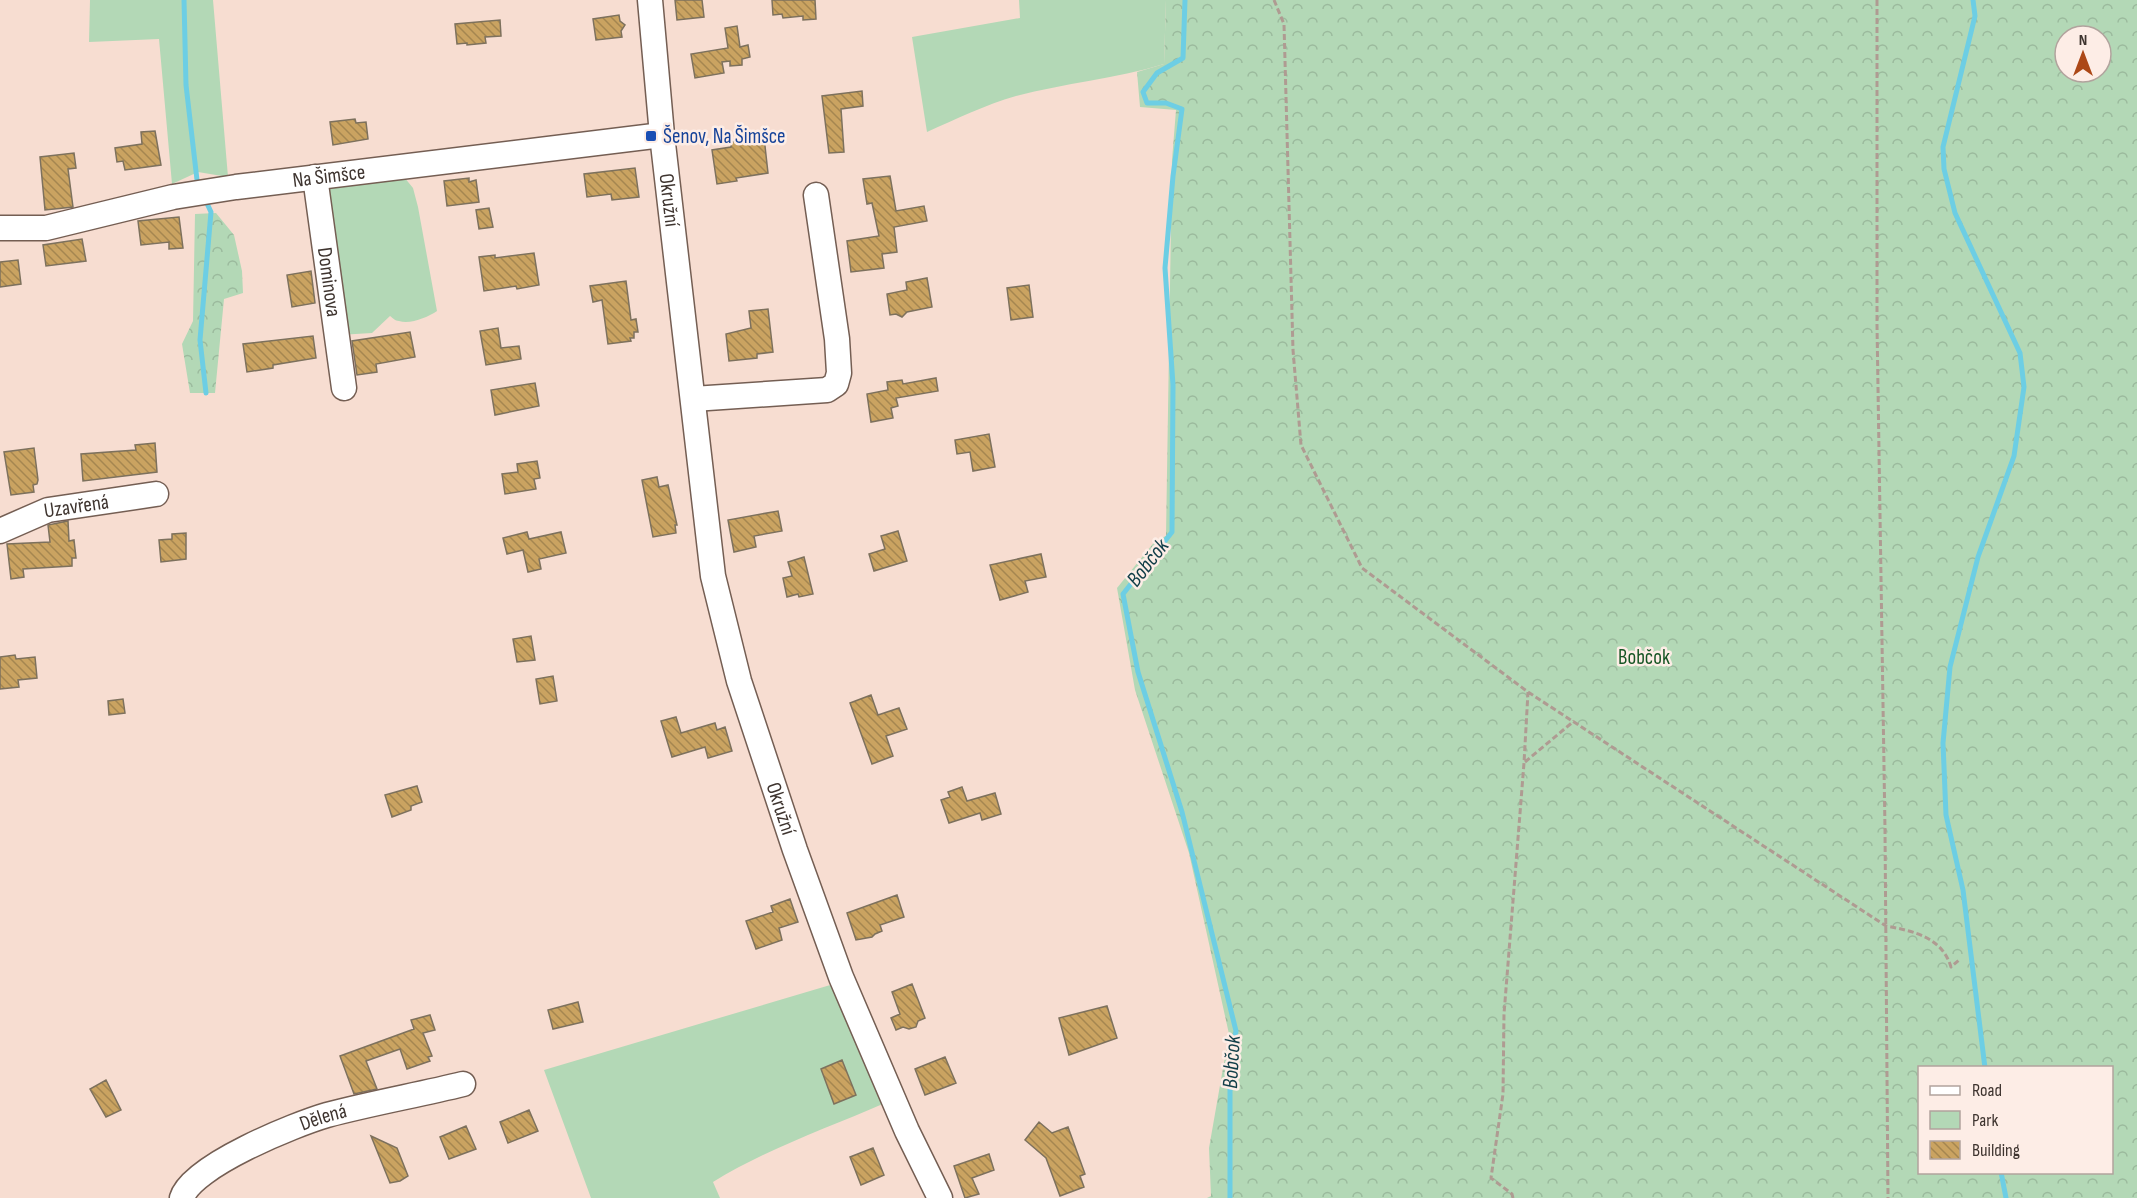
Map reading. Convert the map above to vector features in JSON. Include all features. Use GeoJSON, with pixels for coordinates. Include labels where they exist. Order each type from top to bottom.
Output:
{"type":"FeatureCollection","features":[{"type":"Feature","properties":{"kind":"street","name":"Okružní"},"geometry":{"type":"LineString","coordinates":[[650,0],[662,135],[713,576],[739,681],[795,850],[841,977],[907,1131],[940,1198]]}},
{"type":"Feature","properties":{"kind":"street","name":"Na Šimšce"},"geometry":{"type":"LineString","coordinates":[[0,228],[46,228],[173,197],[315,177],[662,135]]}},
{"type":"Feature","properties":{"kind":"street","name":"Dominova"},"geometry":{"type":"LineString","coordinates":[[315,177],[345,388]]}},
{"type":"Feature","properties":{"kind":"street"},"geometry":{"type":"LineString","coordinates":[[693,399],[827,390],[836,384],[839,373],[837,339],[816,195]]}},
{"type":"Feature","properties":{"kind":"street","name":"Uzavřená"},"geometry":{"type":"LineString","coordinates":[[0,531],[48,510],[156,494]]}},
{"type":"Feature","properties":{"kind":"street","name":"Dělená"},"geometry":{"type":"LineString","coordinates":[[183,1198],[184,1191],[201,1188],[215,1164],[253,1145],[326,1116],[463,1084]]}},
{"type":"Feature","properties":{"kind":"path"},"geometry":{"type":"LineString","coordinates":[[1274,0],[1284,24],[1293,350],[1301,445],[1362,568],[1528,692],[1886,926],[1927,936],[1948,955],[1951,967],[1959,960]]}},
{"type":"Feature","properties":{"kind":"path"},"geometry":{"type":"LineString","coordinates":[[1877,0],[1877,325],[1888,1198]]}},
{"type":"Feature","properties":{"kind":"path"},"geometry":{"type":"LineString","coordinates":[[1513,1198],[1512,1194],[1491,1178],[1503,1094],[1504,1014],[1528,692]]}},
{"type":"Feature","properties":{"kind":"path"},"geometry":{"type":"LineString","coordinates":[[1524,763],[1574,721]]}},
{"type":"Feature","properties":{"kind":"green space"},"geometry":{"type":"Polygon","coordinates":[[[90,0],[213,0],[228,177],[198,172],[172,184],[159,39],[89,42],[90,0]]]}},
{"type":"Feature","properties":{"kind":"green space"},"geometry":{"type":"Polygon","coordinates":[[[1019,0],[1166,0],[1164,64],[1127,74],[1016,96],[927,132],[912,37],[1020,18],[1019,0]]]}},
{"type":"Feature","properties":{"kind":"green space","name":"Bobčok"},"geometry":{"type":"Polygon","coordinates":[[[1166,0],[2137,0],[2137,1198],[1207,1198],[1211,1196],[1209,1148],[1229,1034],[1189,853],[1135,690],[1117,588],[1156,540],[1166,536],[1172,160],[1176,110],[1140,107],[1137,72],[1164,64],[1166,0]]]}},
{"type":"Feature","properties":{"kind":"green space"},"geometry":{"type":"Polygon","coordinates":[[[404,177],[413,188],[418,207],[437,311],[424,318],[408,322],[396,320],[390,316],[372,333],[339,335],[321,185],[404,177]]]}},
{"type":"Feature","properties":{"kind":"green space"},"geometry":{"type":"Polygon","coordinates":[[[216,213],[234,235],[242,271],[243,293],[224,299],[215,393],[190,393],[182,344],[193,321],[195,214],[216,213]]]}},
{"type":"Feature","properties":{"kind":"green space"},"geometry":{"type":"Polygon","coordinates":[[[837,983],[885,1103],[776,1149],[733,1170],[713,1182],[720,1198],[591,1198],[544,1070],[837,983]]]}},
{"type":"Feature","properties":{"kind":"building"},"geometry":{"type":"Polygon","coordinates":[[[675,0],[702,0],[704,17],[677,20],[675,0]]]}},
{"type":"Feature","properties":{"kind":"building"},"geometry":{"type":"Polygon","coordinates":[[[772,0],[815,0],[816,19],[803,20],[803,16],[783,18],[782,14],[773,15],[772,0]]]}},
{"type":"Feature","properties":{"kind":"building"},"geometry":{"type":"Polygon","coordinates":[[[619,15],[620,21],[625,25],[621,31],[622,37],[596,40],[593,19],[619,15]]]}},
{"type":"Feature","properties":{"kind":"building"},"geometry":{"type":"Polygon","coordinates":[[[500,20],[501,36],[485,37],[486,43],[457,44],[455,24],[500,20]]]}},
{"type":"Feature","properties":{"kind":"building"},"geometry":{"type":"Polygon","coordinates":[[[737,26],[740,47],[748,45],[750,57],[742,59],[742,65],[730,66],[730,61],[722,62],[724,73],[695,78],[691,54],[728,48],[725,28],[737,26]]]}},
{"type":"Feature","properties":{"kind":"building"},"geometry":{"type":"Polygon","coordinates":[[[862,91],[863,106],[841,109],[844,152],[829,153],[822,96],[862,91]]]}},
{"type":"Feature","properties":{"kind":"building"},"geometry":{"type":"Polygon","coordinates":[[[355,119],[356,123],[366,122],[368,139],[333,145],[330,122],[355,119]]]}},
{"type":"Feature","properties":{"kind":"building"},"geometry":{"type":"Polygon","coordinates":[[[155,131],[161,165],[125,170],[123,161],[117,162],[115,148],[142,144],[141,132],[155,131]]]}},
{"type":"Feature","properties":{"kind":"building"},"geometry":{"type":"Polygon","coordinates":[[[764,137],[768,173],[736,178],[737,181],[717,184],[712,150],[731,147],[731,142],[764,137]]]}},
{"type":"Feature","properties":{"kind":"building"},"geometry":{"type":"Polygon","coordinates":[[[74,153],[76,168],[68,169],[73,207],[45,210],[40,157],[74,153]]]}},
{"type":"Feature","properties":{"kind":"building"},"geometry":{"type":"Polygon","coordinates":[[[635,168],[639,197],[612,200],[611,194],[587,197],[584,174],[635,168]]]}},
{"type":"Feature","properties":{"kind":"building"},"geometry":{"type":"Polygon","coordinates":[[[890,176],[896,211],[924,206],[927,221],[894,227],[897,252],[882,254],[884,268],[851,272],[847,241],[879,236],[872,203],[867,204],[863,179],[890,176]]]}},
{"type":"Feature","properties":{"kind":"building"},"geometry":{"type":"Polygon","coordinates":[[[469,178],[469,182],[476,180],[479,202],[447,206],[444,181],[469,178]]]}},
{"type":"Feature","properties":{"kind":"building"},"geometry":{"type":"Polygon","coordinates":[[[489,208],[493,227],[479,229],[476,210],[489,208]]]}},
{"type":"Feature","properties":{"kind":"building"},"geometry":{"type":"Polygon","coordinates":[[[179,217],[183,248],[169,249],[169,242],[141,245],[138,221],[179,217]]]}},
{"type":"Feature","properties":{"kind":"building"},"geometry":{"type":"Polygon","coordinates":[[[82,239],[86,261],[46,266],[43,245],[82,239]]]}},
{"type":"Feature","properties":{"kind":"building"},"geometry":{"type":"Polygon","coordinates":[[[534,253],[539,285],[484,291],[479,257],[495,255],[495,258],[534,253]]]}},
{"type":"Feature","properties":{"kind":"building"},"geometry":{"type":"Polygon","coordinates":[[[18,260],[21,284],[0,287],[0,262],[18,260]]]}},
{"type":"Feature","properties":{"kind":"building"},"geometry":{"type":"Polygon","coordinates":[[[311,271],[315,303],[292,307],[287,275],[311,271]]]}},
{"type":"Feature","properties":{"kind":"building"},"geometry":{"type":"Polygon","coordinates":[[[927,278],[932,307],[907,312],[902,317],[896,314],[890,315],[887,294],[907,290],[906,282],[927,278]]]}},
{"type":"Feature","properties":{"kind":"building"},"geometry":{"type":"Polygon","coordinates":[[[626,281],[631,320],[636,319],[638,332],[634,332],[634,338],[630,338],[631,341],[608,344],[602,300],[593,302],[590,286],[626,281]]]}},
{"type":"Feature","properties":{"kind":"building"},"geometry":{"type":"Polygon","coordinates":[[[1029,285],[1033,317],[1011,320],[1007,288],[1029,285]]]}},
{"type":"Feature","properties":{"kind":"building"},"geometry":{"type":"Polygon","coordinates":[[[768,309],[773,352],[757,354],[757,358],[729,361],[726,334],[751,328],[749,311],[768,309]]]}},
{"type":"Feature","properties":{"kind":"building"},"geometry":{"type":"Polygon","coordinates":[[[498,328],[501,348],[519,346],[521,359],[486,365],[480,331],[498,328]]]}},
{"type":"Feature","properties":{"kind":"building"},"geometry":{"type":"Polygon","coordinates":[[[410,332],[415,357],[376,364],[377,372],[357,375],[352,341],[410,332]]]}},
{"type":"Feature","properties":{"kind":"building"},"geometry":{"type":"Polygon","coordinates":[[[313,336],[316,358],[247,372],[243,344],[313,336]]]}},
{"type":"Feature","properties":{"kind":"building"},"geometry":{"type":"Polygon","coordinates":[[[936,378],[938,391],[896,398],[898,406],[891,408],[893,418],[871,422],[867,394],[888,390],[887,382],[902,380],[903,384],[936,378]]]}},
{"type":"Feature","properties":{"kind":"building"},"geometry":{"type":"Polygon","coordinates":[[[535,383],[539,406],[495,415],[491,390],[535,383]]]}},
{"type":"Feature","properties":{"kind":"building"},"geometry":{"type":"Polygon","coordinates":[[[989,434],[995,467],[973,471],[970,452],[957,454],[955,440],[989,434]]]}},
{"type":"Feature","properties":{"kind":"building"},"geometry":{"type":"Polygon","coordinates":[[[155,443],[157,472],[83,481],[81,454],[136,450],[135,445],[155,443]]]}},
{"type":"Feature","properties":{"kind":"building"},"geometry":{"type":"Polygon","coordinates":[[[34,448],[38,480],[37,484],[33,485],[34,492],[11,495],[4,452],[34,448]]]}},
{"type":"Feature","properties":{"kind":"building"},"geometry":{"type":"Polygon","coordinates":[[[537,461],[540,478],[534,479],[536,489],[505,494],[502,474],[518,472],[517,464],[537,461]]]}},
{"type":"Feature","properties":{"kind":"building"},"geometry":{"type":"Polygon","coordinates":[[[657,477],[659,487],[668,485],[677,525],[675,525],[676,533],[653,537],[642,480],[657,477]]]}},
{"type":"Feature","properties":{"kind":"building"},"geometry":{"type":"Polygon","coordinates":[[[778,511],[782,531],[754,536],[756,547],[734,552],[728,520],[778,511]]]}},
{"type":"Feature","properties":{"kind":"building"},"geometry":{"type":"Polygon","coordinates":[[[68,521],[69,541],[74,540],[76,558],[72,558],[72,566],[23,569],[24,577],[11,579],[7,544],[50,542],[48,525],[68,521]]]}},
{"type":"Feature","properties":{"kind":"building"},"geometry":{"type":"Polygon","coordinates":[[[898,531],[907,561],[874,571],[869,554],[885,549],[881,536],[898,531]]]}},
{"type":"Feature","properties":{"kind":"building"},"geometry":{"type":"Polygon","coordinates":[[[527,532],[529,539],[561,532],[566,553],[539,559],[541,569],[528,572],[523,550],[507,554],[503,538],[527,532]]]}},
{"type":"Feature","properties":{"kind":"building"},"geometry":{"type":"Polygon","coordinates":[[[186,533],[186,559],[161,562],[159,540],[172,539],[172,534],[186,533]]]}},
{"type":"Feature","properties":{"kind":"building"},"geometry":{"type":"Polygon","coordinates":[[[1041,554],[1046,577],[1025,581],[1028,592],[1000,600],[990,565],[1041,554]]]}},
{"type":"Feature","properties":{"kind":"building"},"geometry":{"type":"Polygon","coordinates":[[[804,557],[813,594],[787,597],[783,578],[792,576],[788,562],[804,557]]]}},
{"type":"Feature","properties":{"kind":"building"},"geometry":{"type":"Polygon","coordinates":[[[531,636],[535,660],[517,662],[513,639],[531,636]]]}},
{"type":"Feature","properties":{"kind":"building"},"geometry":{"type":"Polygon","coordinates":[[[15,655],[16,659],[35,657],[37,678],[18,680],[19,687],[0,689],[0,657],[15,655]]]}},
{"type":"Feature","properties":{"kind":"building"},"geometry":{"type":"Polygon","coordinates":[[[553,676],[557,701],[540,704],[536,679],[553,676]]]}},
{"type":"Feature","properties":{"kind":"building"},"geometry":{"type":"Polygon","coordinates":[[[871,695],[878,715],[899,708],[907,729],[886,736],[893,756],[872,764],[850,703],[871,695]]]}},
{"type":"Feature","properties":{"kind":"building"},"geometry":{"type":"Polygon","coordinates":[[[123,699],[125,713],[109,715],[108,701],[123,699]]]}},
{"type":"Feature","properties":{"kind":"building"},"geometry":{"type":"Polygon","coordinates":[[[676,717],[681,733],[715,723],[717,730],[725,727],[732,751],[708,758],[705,747],[672,757],[661,721],[676,717]]]}},
{"type":"Feature","properties":{"kind":"building"},"geometry":{"type":"Polygon","coordinates":[[[417,786],[422,802],[411,806],[411,810],[392,817],[385,795],[417,786]]]}},
{"type":"Feature","properties":{"kind":"building"},"geometry":{"type":"Polygon","coordinates":[[[962,787],[967,801],[995,793],[1001,814],[982,820],[980,813],[949,823],[941,800],[950,797],[948,792],[962,787]]]}},
{"type":"Feature","properties":{"kind":"building"},"geometry":{"type":"Polygon","coordinates":[[[897,895],[904,917],[880,925],[882,931],[872,937],[856,940],[847,913],[897,895]]]}},
{"type":"Feature","properties":{"kind":"building"},"geometry":{"type":"Polygon","coordinates":[[[790,899],[798,922],[779,928],[782,940],[756,949],[746,921],[773,912],[771,906],[790,899]]]}},
{"type":"Feature","properties":{"kind":"building"},"geometry":{"type":"Polygon","coordinates":[[[912,984],[925,1018],[918,1021],[916,1027],[909,1029],[903,1027],[896,1030],[891,1018],[900,1014],[892,992],[912,984]]]}},
{"type":"Feature","properties":{"kind":"building"},"geometry":{"type":"Polygon","coordinates":[[[578,1002],[583,1022],[553,1029],[548,1010],[578,1002]]]}},
{"type":"Feature","properties":{"kind":"building"},"geometry":{"type":"Polygon","coordinates":[[[1107,1006],[1117,1038],[1069,1055],[1059,1018],[1107,1006]]]}},
{"type":"Feature","properties":{"kind":"building"},"geometry":{"type":"Polygon","coordinates":[[[430,1015],[435,1030],[423,1033],[432,1056],[428,1057],[430,1061],[407,1069],[400,1049],[366,1061],[377,1089],[354,1094],[340,1056],[414,1029],[411,1020],[430,1015]]]}},
{"type":"Feature","properties":{"kind":"building"},"geometry":{"type":"Polygon","coordinates":[[[945,1057],[956,1083],[925,1095],[915,1069],[945,1057]]]}},
{"type":"Feature","properties":{"kind":"building"},"geometry":{"type":"Polygon","coordinates":[[[842,1060],[856,1095],[834,1104],[821,1069],[842,1060]]]}},
{"type":"Feature","properties":{"kind":"building"},"geometry":{"type":"Polygon","coordinates":[[[106,1080],[121,1110],[106,1117],[90,1089],[106,1080]]]}},
{"type":"Feature","properties":{"kind":"building"},"geometry":{"type":"Polygon","coordinates":[[[529,1110],[538,1131],[508,1143],[500,1122],[529,1110]]]}},
{"type":"Feature","properties":{"kind":"building"},"geometry":{"type":"Polygon","coordinates":[[[1039,1122],[1052,1133],[1068,1127],[1085,1174],[1080,1176],[1084,1187],[1060,1196],[1046,1158],[1025,1140],[1039,1122]]]}},
{"type":"Feature","properties":{"kind":"building"},"geometry":{"type":"Polygon","coordinates":[[[466,1126],[476,1149],[449,1159],[440,1137],[466,1126]]]}},
{"type":"Feature","properties":{"kind":"building"},"geometry":{"type":"Polygon","coordinates":[[[371,1136],[397,1148],[408,1176],[390,1183],[371,1136]]]}},
{"type":"Feature","properties":{"kind":"building"},"geometry":{"type":"Polygon","coordinates":[[[873,1148],[884,1175],[861,1185],[850,1157],[873,1148]]]}},
{"type":"Feature","properties":{"kind":"building"},"geometry":{"type":"Polygon","coordinates":[[[989,1154],[994,1170],[972,1178],[979,1194],[965,1198],[954,1166],[989,1154]]]}},
{"type":"Feature","properties":{"kind":"waterway"},"geometry":{"type":"LineString","coordinates":[[184,0],[186,85],[199,185]]}},
{"type":"Feature","properties":{"kind":"waterway","name":"Bobčok"},"geometry":{"type":"LineString","coordinates":[[1185,0],[1183,58],[1157,73],[1143,92],[1147,103],[1166,103],[1182,109],[1173,176],[1165,268],[1173,385],[1172,532],[1123,594],[1138,672],[1182,812],[1236,1031],[1230,1068],[1230,1198]]}},
{"type":"Feature","properties":{"kind":"waterway"},"geometry":{"type":"LineString","coordinates":[[1973,0],[1975,16],[1943,147],[1944,169],[1955,213],[2020,353],[2024,387],[2014,456],[1978,557],[1950,667],[1943,743],[1946,815],[1963,890],[1985,1066]]}},
{"type":"Feature","properties":{"kind":"waterway"},"geometry":{"type":"LineString","coordinates":[[205,199],[211,212],[200,340],[206,393]]}},
{"type":"Feature","properties":{"kind":"waterway"},"geometry":{"type":"LineString","coordinates":[[2001,1174],[2006,1198]]}},
{"type":"Feature","properties":{"kind":"place","name":"Šenov, Na Šimšce"},"geometry":{"type":"Point","coordinates":[651,136]}}]}
